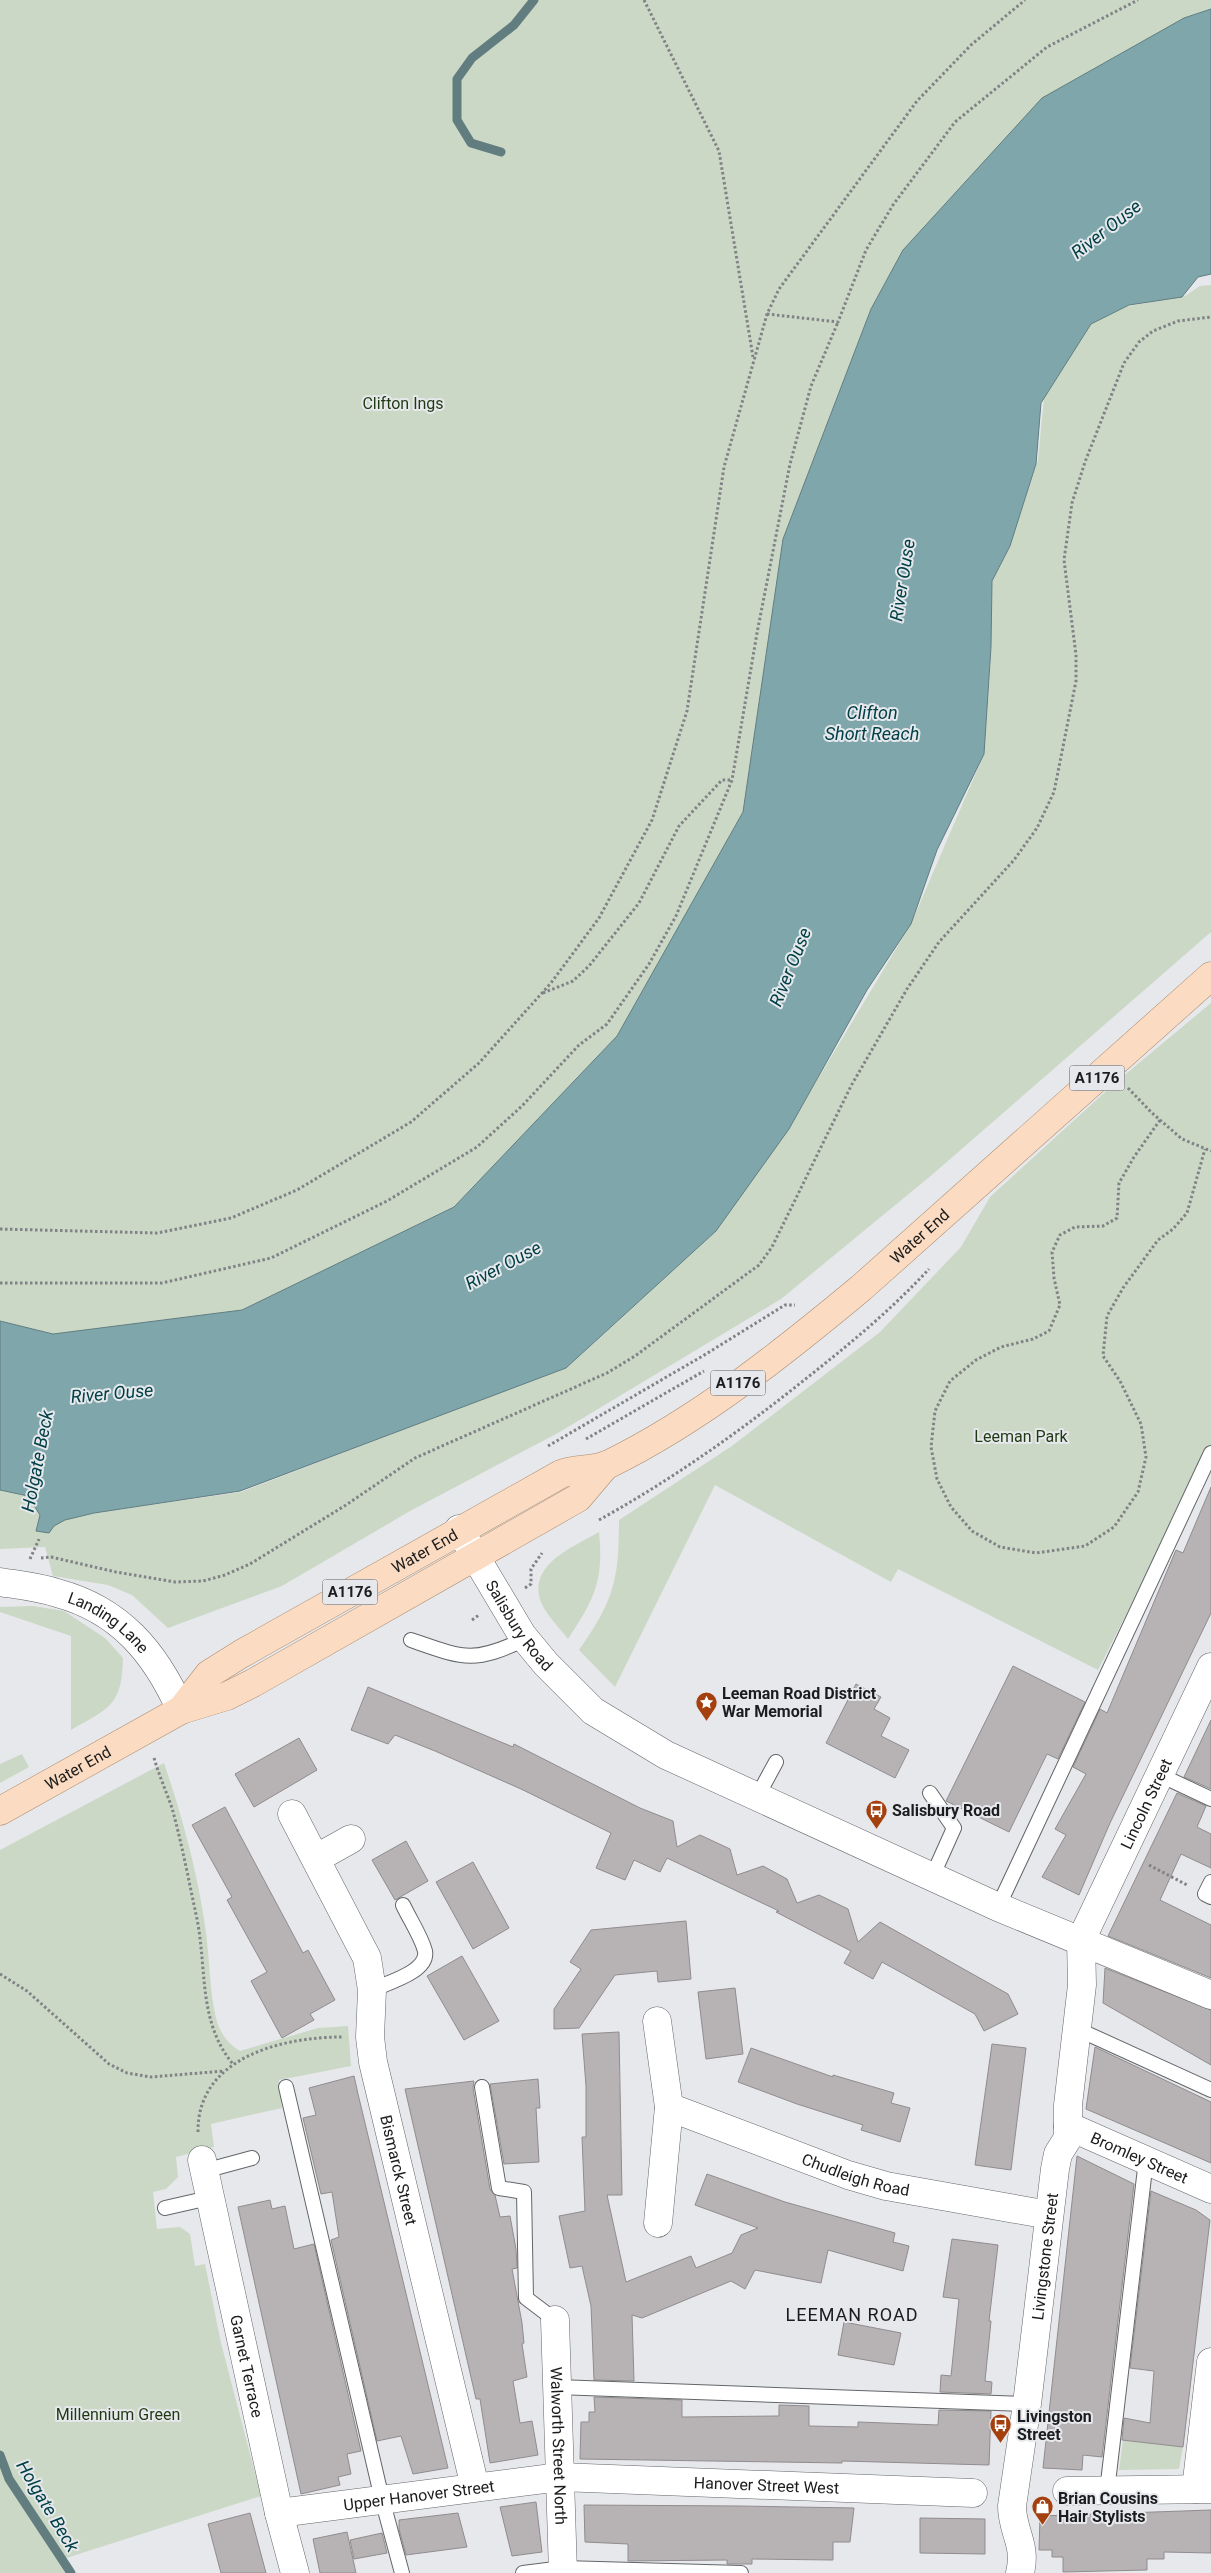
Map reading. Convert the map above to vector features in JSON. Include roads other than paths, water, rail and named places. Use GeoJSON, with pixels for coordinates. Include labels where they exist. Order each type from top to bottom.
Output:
{"type":"FeatureCollection","features":[{"type":"Feature","properties":{"kind":"main road","name":"Water End"},"geometry":{"type":"LineString","coordinates":[[181,1710],[209,1674],[459,1529],[561,1474],[570,1470],[606,1465],[668,1431],[802,1338],[862,1288],[1211,976]]}},
{"type":"Feature","properties":{"kind":"main road","name":"Water End"},"geometry":{"type":"LineString","coordinates":[[0,1811],[181,1710],[226,1696],[253,1683],[474,1557],[582,1495],[606,1465]]}},
{"type":"Feature","properties":{"kind":"street","name":"Salisbury Road"},"geometry":{"type":"LineString","coordinates":[[459,1529],[474,1557],[525,1639],[593,1711],[666,1756],[998,1907],[1082,1940],[1211,1996]]}},
{"type":"Feature","properties":{"kind":"street","name":"Landing Lane"},"geometry":{"type":"LineString","coordinates":[[0,1582],[57,1593],[99,1609],[122,1624],[137,1639],[162,1671],[181,1710]]}},
{"type":"Feature","properties":{"kind":"street","name":"Lincoln Street"},"geometry":{"type":"LineString","coordinates":[[1082,1940],[1211,1667]]}},
{"type":"Feature","properties":{"kind":"street","name":"Bismarck Street"},"geometry":{"type":"LineString","coordinates":[[292,1814],[317,1858],[367,1958],[372,1990],[370,2037],[375,2072],[474,2487]]}},
{"type":"Feature","properties":{"kind":"street"},"geometry":{"type":"LineString","coordinates":[[317,1858],[351,1839]]}},
{"type":"Feature","properties":{"kind":"street","name":"Livingstone Street"},"geometry":{"type":"LineString","coordinates":[[1020,2573],[1022,2544],[1014,2523],[1012,2506],[1027,2404],[1058,2154],[1068,2138],[1068,2105],[1082,1985],[1082,1940]]}},
{"type":"Feature","properties":{"kind":"street"},"geometry":{"type":"LineString","coordinates":[[657,2021],[668,2107],[658,2222]]}},
{"type":"Feature","properties":{"kind":"street","name":"Chudleigh Road"},"geometry":{"type":"LineString","coordinates":[[668,2107],[848,2175],[886,2186],[1049,2215]]}},
{"type":"Feature","properties":{"kind":"street","name":"Bromley Street"},"geometry":{"type":"LineString","coordinates":[[1068,2126],[1211,2189]]}},
{"type":"Feature","properties":{"kind":"street","name":"Garnet Terrace"},"geometry":{"type":"LineString","coordinates":[[203,2165],[279,2513],[295,2573]]}},
{"type":"Feature","properties":{"kind":"street","name":"Walworth Street North"},"geometry":{"type":"LineString","coordinates":[[555,2320],[563,2570]]}},
{"type":"Feature","properties":{"kind":"street"},"geometry":{"type":"LineString","coordinates":[[1067,2491],[1203,2489],[1211,2362]]}},
{"type":"Feature","properties":{"kind":"street","name":"Upper Hanover Street"},"geometry":{"type":"LineString","coordinates":[[279,2513],[560,2477]]}},
{"type":"Feature","properties":{"kind":"street","name":"Hanover Street West"},"geometry":{"type":"LineString","coordinates":[[560,2477],[973,2493]]}},
{"type":"Feature","properties":{"kind":"lane"},"geometry":{"type":"LineString","coordinates":[[998,1907],[1211,1453]]}},
{"type":"Feature","properties":{"kind":"lane"},"geometry":{"type":"LineString","coordinates":[[411,1640],[457,1656],[470,1657],[505,1649],[525,1639]]}},
{"type":"Feature","properties":{"kind":"lane"},"geometry":{"type":"LineString","coordinates":[[757,1797],[776,1762]]}},
{"type":"Feature","properties":{"kind":"lane"},"geometry":{"type":"LineString","coordinates":[[1160,1775],[1211,1799]]}},
{"type":"Feature","properties":{"kind":"lane"},"geometry":{"type":"LineString","coordinates":[[930,1793],[954,1828],[932,1877]]}},
{"type":"Feature","properties":{"kind":"lane"},"geometry":{"type":"LineString","coordinates":[[372,1990],[413,1972],[423,1963],[425,1952],[403,1905]]}},
{"type":"Feature","properties":{"kind":"lane"},"geometry":{"type":"LineString","coordinates":[[1077,2030],[1211,2090]]}},
{"type":"Feature","properties":{"kind":"lane"},"geometry":{"type":"LineString","coordinates":[[286,2087],[382,2499],[402,2573]]}},
{"type":"Feature","properties":{"kind":"lane"},"geometry":{"type":"LineString","coordinates":[[482,2087],[499,2188],[524,2192],[526,2298],[555,2320]]}},
{"type":"Feature","properties":{"kind":"lane"},"geometry":{"type":"LineString","coordinates":[[203,2165],[252,2158]]}},
{"type":"Feature","properties":{"kind":"lane"},"geometry":{"type":"LineString","coordinates":[[1108,2491],[1146,2160]]}},
{"type":"Feature","properties":{"kind":"lane"},"geometry":{"type":"LineString","coordinates":[[165,2208],[209,2198]]}},
{"type":"Feature","properties":{"kind":"lane"},"geometry":{"type":"LineString","coordinates":[[557,2387],[1027,2404]]}},
{"type":"Feature","properties":{"kind":"lane"},"geometry":{"type":"LineString","coordinates":[[523,2573],[563,2570],[741,2573]]}},
{"type":"Feature","properties":{"kind":"water","name":"Clifton Short Reach"},"geometry":{"type":"Polygon","coordinates":[[[1211,9],[1211,274],[1198,277],[1182,297],[1129,305],[1091,324],[1041,403],[1036,464],[1010,546],[992,581],[991,647],[984,754],[937,850],[911,924],[867,990],[789,1129],[716,1231],[566,1368],[240,1491],[94,1513],[65,1520],[54,1526],[49,1533],[36,1531],[40,1515],[28,1496],[0,1490],[0,1321],[53,1334],[242,1310],[454,1207],[617,1036],[743,812],[783,539],[871,309],[903,250],[1042,98],[1184,18],[1211,9]]]}},
{"type":"Feature","properties":{"kind":"waterway"},"geometry":{"type":"LineString","coordinates":[[501,152],[471,143],[457,120],[457,79],[472,58],[514,25],[534,0]]}},
{"type":"Feature","properties":{"kind":"waterway","name":"Holgate Beck"},"geometry":{"type":"LineString","coordinates":[[0,2455],[9,2479],[71,2573]]}},
{"type":"Feature","properties":{"kind":"place","name":"Leeman Road District War Memorial"},"geometry":{"type":"Point","coordinates":[706,1721]}},
{"type":"Feature","properties":{"kind":"place","name":"Salisbury Road"},"geometry":{"type":"Point","coordinates":[876,1829]}},
{"type":"Feature","properties":{"kind":"place","name":"Livingston Street"},"geometry":{"type":"Point","coordinates":[1001,2444]}},
{"type":"Feature","properties":{"kind":"place","name":"Brian Cousins Hair Stylists"},"geometry":{"type":"Point","coordinates":[1042,2526]}},
{"type":"Feature","properties":{"kind":"district","name":"LEEMAN ROAD"},"geometry":{"type":"Point","coordinates":[852,2314]}},
{"type":"Feature","properties":{"kind":"water label","name":"River Ouse"},"geometry":{"type":"Point","coordinates":[1106,229]}},
{"type":"Feature","properties":{"kind":"water label","name":"River Ouse"},"geometry":{"type":"Point","coordinates":[902,580]}},
{"type":"Feature","properties":{"kind":"water label","name":"River Ouse"},"geometry":{"type":"Point","coordinates":[790,967]}},
{"type":"Feature","properties":{"kind":"water label","name":"River Ouse"},"geometry":{"type":"Point","coordinates":[503,1265]}},
{"type":"Feature","properties":{"kind":"water label","name":"River Ouse"},"geometry":{"type":"Point","coordinates":[112,1393]}},
{"type":"Feature","properties":{"kind":"park label","name":"Clifton Ings"},"geometry":{"type":"Point","coordinates":[403,403]}},
{"type":"Feature","properties":{"kind":"park label","name":"Leeman Park"},"geometry":{"type":"Point","coordinates":[1021,1436]}},
{"type":"Feature","properties":{"kind":"park label","name":"Millennium Green"},"geometry":{"type":"Point","coordinates":[118,2414]}}]}
